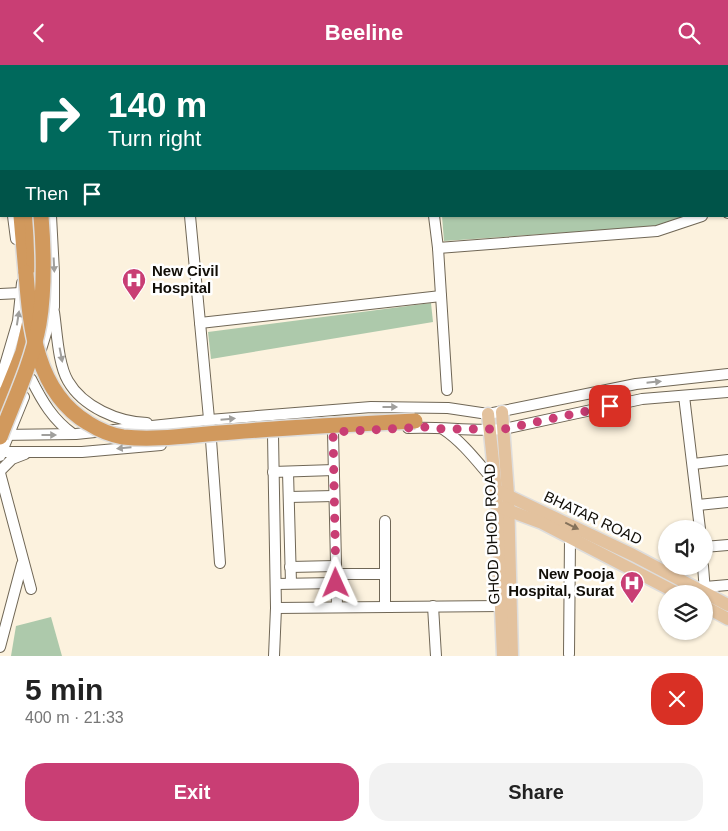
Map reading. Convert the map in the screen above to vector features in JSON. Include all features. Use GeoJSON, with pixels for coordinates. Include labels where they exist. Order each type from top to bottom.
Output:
{"type":"FeatureCollection","features":[{"type":"Feature","properties":{"kind":"highway"},"geometry":{"type":"LineString","coordinates":[[21,217],[31,329],[43,369],[53,389],[66,407],[98,429],[122,437],[171,437],[246,431],[420,424]]}},
{"type":"Feature","properties":{"kind":"highway"},"geometry":{"type":"LineString","coordinates":[[0,409],[23,352],[36,295],[32,217]]}},
{"type":"Feature","properties":{"kind":"highway"},"geometry":{"type":"LineString","coordinates":[[2,444],[28,367],[39,325],[44,280],[42,217]]}},
{"type":"Feature","properties":{"kind":"main road","name":"GHOD DHOD ROAD"},"geometry":{"type":"LineString","coordinates":[[502,412],[506,468],[500,489],[502,508],[509,533],[512,656]]}},
{"type":"Feature","properties":{"kind":"main road"},"geometry":{"type":"LineString","coordinates":[[488,414],[500,489]]}},
{"type":"Feature","properties":{"kind":"main road"},"geometry":{"type":"LineString","coordinates":[[506,468],[515,490],[535,514],[570,538],[661,585]]}},
{"type":"Feature","properties":{"kind":"main road","name":"BHATAR ROAD"},"geometry":{"type":"LineString","coordinates":[[500,489],[535,514],[634,555],[692,585]]}},
{"type":"Feature","properties":{"kind":"main road"},"geometry":{"type":"LineString","coordinates":[[503,656],[501,606],[502,508],[535,514]]}},
{"type":"Feature","properties":{"kind":"main road"},"geometry":{"type":"LineString","coordinates":[[509,533],[520,523],[535,514]]}},
{"type":"Feature","properties":{"kind":"main road","name":"BHATAR ROAD"},"geometry":{"type":"LineString","coordinates":[[713,597],[728,605]]}},
{"type":"Feature","properties":{"kind":"main road"},"geometry":{"type":"LineString","coordinates":[[713,612],[728,619]]}},
{"type":"Feature","properties":{"kind":"street"},"geometry":{"type":"LineString","coordinates":[[0,382],[18,321],[23,284],[13,217]]}},
{"type":"Feature","properties":{"kind":"street"},"geometry":{"type":"LineString","coordinates":[[50,217],[54,272],[54,307],[61,358],[67,380],[79,395],[95,408],[119,418],[140,423],[176,424]]}},
{"type":"Feature","properties":{"kind":"street"},"geometry":{"type":"LineString","coordinates":[[190,217],[211,440],[220,563]]}},
{"type":"Feature","properties":{"kind":"street"},"geometry":{"type":"LineString","coordinates":[[434,217],[438,248],[447,390]]}},
{"type":"Feature","properties":{"kind":"street"},"geometry":{"type":"LineString","coordinates":[[438,248],[657,231],[699,217]]}},
{"type":"Feature","properties":{"kind":"street"},"geometry":{"type":"LineString","coordinates":[[0,294],[21,293]]}},
{"type":"Feature","properties":{"kind":"street"},"geometry":{"type":"LineString","coordinates":[[200,323],[441,296]]}},
{"type":"Feature","properties":{"kind":"street"},"geometry":{"type":"LineString","coordinates":[[2,444],[31,379],[54,307]]}},
{"type":"Feature","properties":{"kind":"street"},"geometry":{"type":"LineString","coordinates":[[2,444],[209,420],[371,407],[448,408],[488,414],[636,384],[728,374]]}},
{"type":"Feature","properties":{"kind":"street"},"geometry":{"type":"LineString","coordinates":[[31,379],[48,411],[62,427],[73,435]]}},
{"type":"Feature","properties":{"kind":"street"},"geometry":{"type":"LineString","coordinates":[[2,444],[36,451],[82,452],[420,424],[443,429],[504,429],[642,399],[684,397],[728,391]]}},
{"type":"Feature","properties":{"kind":"street"},"geometry":{"type":"LineString","coordinates":[[684,397],[699,520]]}},
{"type":"Feature","properties":{"kind":"street"},"geometry":{"type":"LineString","coordinates":[[557,400],[560,417]]}},
{"type":"Feature","properties":{"kind":"street","name":"BHATAR ROAD"},"geometry":{"type":"LineString","coordinates":[[443,429],[455,437],[500,489]]}},
{"type":"Feature","properties":{"kind":"street"},"geometry":{"type":"LineString","coordinates":[[333,432],[337,607]]}},
{"type":"Feature","properties":{"kind":"street"},"geometry":{"type":"LineString","coordinates":[[273,435],[276,584],[274,656]]}},
{"type":"Feature","properties":{"kind":"street"},"geometry":{"type":"LineString","coordinates":[[30,589],[0,472],[12,459],[36,451]]}},
{"type":"Feature","properties":{"kind":"street"},"geometry":{"type":"LineString","coordinates":[[693,464],[728,460]]}},
{"type":"Feature","properties":{"kind":"street"},"geometry":{"type":"LineString","coordinates":[[273,473],[334,470]]}},
{"type":"Feature","properties":{"kind":"street"},"geometry":{"type":"LineString","coordinates":[[288,472],[291,583]]}},
{"type":"Feature","properties":{"kind":"street"},"geometry":{"type":"LineString","coordinates":[[289,497],[334,496]]}},
{"type":"Feature","properties":{"kind":"street"},"geometry":{"type":"LineString","coordinates":[[698,505],[728,502]]}},
{"type":"Feature","properties":{"kind":"street"},"geometry":{"type":"LineString","coordinates":[[385,521],[385,607]]}},
{"type":"Feature","properties":{"kind":"street"},"geometry":{"type":"LineString","coordinates":[[569,653],[570,538]]}},
{"type":"Feature","properties":{"kind":"street"},"geometry":{"type":"LineString","coordinates":[[713,546],[728,545]]}},
{"type":"Feature","properties":{"kind":"street"},"geometry":{"type":"LineString","coordinates":[[0,647],[22,562]]}},
{"type":"Feature","properties":{"kind":"street"},"geometry":{"type":"LineString","coordinates":[[290,567],[336,574],[385,574]]}},
{"type":"Feature","properties":{"kind":"street"},"geometry":{"type":"LineString","coordinates":[[276,584],[336,574]]}},
{"type":"Feature","properties":{"kind":"street"},"geometry":{"type":"LineString","coordinates":[[713,590],[728,585]]}},
{"type":"Feature","properties":{"kind":"street"},"geometry":{"type":"LineString","coordinates":[[433,606],[436,656]]}},
{"type":"Feature","properties":{"kind":"street"},"geometry":{"type":"LineString","coordinates":[[276,608],[501,606]]}},
{"type":"Feature","properties":{"kind":"green space"},"geometry":{"type":"Polygon","coordinates":[[[442,217],[682,217],[659,226],[444,241],[442,217]]]}},
{"type":"Feature","properties":{"kind":"green space"},"geometry":{"type":"Polygon","coordinates":[[[431,303],[433,322],[211,359],[208,332],[431,303]]]}},
{"type":"Feature","properties":{"kind":"green space"},"geometry":{"type":"Polygon","coordinates":[[[51,617],[62,656],[11,656],[16,626],[51,617]]]}},
{"type":"Feature","properties":{"kind":"place","name":"New Civil Hospital"},"geometry":{"type":"Point","coordinates":[134,301]}},
{"type":"Feature","properties":{"kind":"place","name":"New Pooja Hospital, Surat"},"geometry":{"type":"Point","coordinates":[632,604]}},
{"type":"Feature","properties":{"kind":"route"},"geometry":{"type":"LineString","coordinates":[[336,583],[333,432],[426,427],[443,429],[504,429],[610,406]]}}]}
